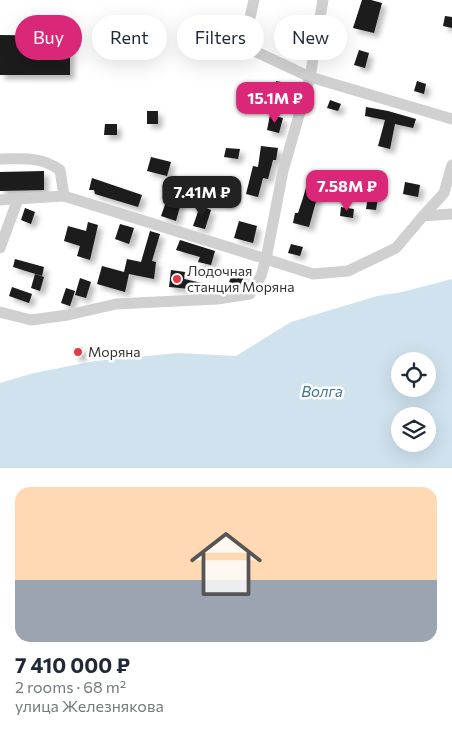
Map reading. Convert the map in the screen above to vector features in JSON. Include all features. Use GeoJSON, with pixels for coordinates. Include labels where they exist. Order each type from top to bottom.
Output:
{"type":"FeatureCollection","features":[{"type":"Feature","properties":{"kind":"street"},"geometry":{"type":"LineString","coordinates":[[254,0],[245,40],[248,48],[310,77],[452,119]]}},
{"type":"Feature","properties":{"kind":"street"},"geometry":{"type":"LineString","coordinates":[[2,315],[31,320],[68,315],[116,304],[218,299],[250,294],[261,276],[266,259],[283,171],[310,77],[323,0]]}},
{"type":"Feature","properties":{"kind":"street"},"geometry":{"type":"LineString","coordinates":[[0,160],[49,162],[60,170],[64,196]]}},
{"type":"Feature","properties":{"kind":"street"},"geometry":{"type":"LineString","coordinates":[[0,200],[64,196],[313,274],[348,271],[396,248],[444,193],[452,166]]}},
{"type":"Feature","properties":{"kind":"street"},"geometry":{"type":"LineString","coordinates":[[0,248],[18,199]]}},
{"type":"Feature","properties":{"kind":"street"},"geometry":{"type":"LineString","coordinates":[[423,216],[452,214]]}},
{"type":"Feature","properties":{"kind":"water","name":"Волга"},"geometry":{"type":"Polygon","coordinates":[[[452,279],[452,468],[0,468],[0,383],[34,373],[95,361],[178,353],[236,356],[291,322],[377,296],[402,292],[452,279]]]}},
{"type":"Feature","properties":{"kind":"building"},"geometry":{"type":"Polygon","coordinates":[[[362,0],[382,3],[374,33],[353,28],[362,0]]]}},
{"type":"Feature","properties":{"kind":"building"},"geometry":{"type":"Polygon","coordinates":[[[445,16],[452,17],[452,28],[443,26],[445,16]]]}},
{"type":"Feature","properties":{"kind":"building"},"geometry":{"type":"Polygon","coordinates":[[[0,35],[15,35],[15,60],[70,60],[70,75],[0,75],[0,35]]]}},
{"type":"Feature","properties":{"kind":"building"},"geometry":{"type":"Polygon","coordinates":[[[359,50],[369,53],[365,68],[354,65],[359,50]]]}},
{"type":"Feature","properties":{"kind":"building"},"geometry":{"type":"Polygon","coordinates":[[[276,81],[291,84],[287,100],[273,97],[276,81]]]}},
{"type":"Feature","properties":{"kind":"building"},"geometry":{"type":"Polygon","coordinates":[[[417,81],[426,84],[424,94],[414,91],[417,81]]]}},
{"type":"Feature","properties":{"kind":"building"},"geometry":{"type":"Polygon","coordinates":[[[330,100],[341,104],[338,111],[327,108],[330,100]]]}},
{"type":"Feature","properties":{"kind":"building"},"geometry":{"type":"Polygon","coordinates":[[[366,107],[416,119],[413,128],[395,124],[390,149],[378,146],[385,120],[365,116],[366,107]]]}},
{"type":"Feature","properties":{"kind":"building"},"geometry":{"type":"Polygon","coordinates":[[[147,111],[158,111],[158,124],[147,124],[147,111]]]}},
{"type":"Feature","properties":{"kind":"building"},"geometry":{"type":"Polygon","coordinates":[[[270,115],[283,118],[279,133],[267,130],[270,115]]]}},
{"type":"Feature","properties":{"kind":"building"},"geometry":{"type":"Polygon","coordinates":[[[105,124],[117,124],[117,135],[104,135],[105,124]]]}},
{"type":"Feature","properties":{"kind":"building"},"geometry":{"type":"Polygon","coordinates":[[[261,146],[278,148],[276,160],[273,160],[268,179],[263,178],[258,197],[246,194],[253,166],[258,167],[261,146]]]}},
{"type":"Feature","properties":{"kind":"building"},"geometry":{"type":"Polygon","coordinates":[[[226,148],[240,149],[238,159],[224,157],[226,148]]]}},
{"type":"Feature","properties":{"kind":"building"},"geometry":{"type":"Polygon","coordinates":[[[151,157],[171,162],[167,176],[147,171],[151,157]]]}},
{"type":"Feature","properties":{"kind":"building"},"geometry":{"type":"Polygon","coordinates":[[[44,171],[44,190],[0,191],[0,172],[44,171]]]}},
{"type":"Feature","properties":{"kind":"building"},"geometry":{"type":"Polygon","coordinates":[[[92,178],[142,195],[138,207],[95,194],[94,190],[89,190],[92,178]]]}},
{"type":"Feature","properties":{"kind":"building"},"geometry":{"type":"Polygon","coordinates":[[[405,182],[420,185],[418,197],[403,194],[405,182]]]}},
{"type":"Feature","properties":{"kind":"building"},"geometry":{"type":"Polygon","coordinates":[[[307,184],[320,187],[309,227],[293,223],[307,184]]]}},
{"type":"Feature","properties":{"kind":"building"},"geometry":{"type":"Polygon","coordinates":[[[222,187],[234,189],[231,204],[219,202],[222,187]]]}},
{"type":"Feature","properties":{"kind":"building"},"geometry":{"type":"Polygon","coordinates":[[[368,197],[378,198],[376,210],[366,209],[368,197]]]}},
{"type":"Feature","properties":{"kind":"building"},"geometry":{"type":"Polygon","coordinates":[[[167,199],[181,203],[176,221],[161,216],[167,199]]]}},
{"type":"Feature","properties":{"kind":"building"},"geometry":{"type":"Polygon","coordinates":[[[200,206],[211,210],[205,229],[193,226],[200,206]]]}},
{"type":"Feature","properties":{"kind":"building"},"geometry":{"type":"Polygon","coordinates":[[[341,207],[354,209],[353,218],[340,216],[341,207]]]}},
{"type":"Feature","properties":{"kind":"building"},"geometry":{"type":"Polygon","coordinates":[[[25,208],[35,212],[31,224],[21,220],[25,208]]]}},
{"type":"Feature","properties":{"kind":"building"},"geometry":{"type":"Polygon","coordinates":[[[239,221],[257,226],[253,243],[234,238],[239,221]]]}},
{"type":"Feature","properties":{"kind":"building"},"geometry":{"type":"Polygon","coordinates":[[[88,222],[98,225],[90,260],[77,256],[80,246],[64,241],[68,226],[86,231],[88,222]]]}},
{"type":"Feature","properties":{"kind":"building"},"geometry":{"type":"Polygon","coordinates":[[[120,224],[134,228],[129,244],[115,239],[120,224]]]}},
{"type":"Feature","properties":{"kind":"building"},"geometry":{"type":"Polygon","coordinates":[[[150,231],[160,234],[152,261],[156,262],[154,279],[129,274],[125,292],[97,284],[102,266],[124,272],[127,259],[141,262],[150,231]]]}},
{"type":"Feature","properties":{"kind":"building"},"geometry":{"type":"Polygon","coordinates":[[[180,240],[215,251],[211,265],[198,262],[200,257],[176,250],[180,240]]]}},
{"type":"Feature","properties":{"kind":"building"},"geometry":{"type":"Polygon","coordinates":[[[291,244],[303,247],[300,256],[288,253],[291,244]]]}},
{"type":"Feature","properties":{"kind":"building"},"geometry":{"type":"Polygon","coordinates":[[[15,259],[44,267],[42,276],[13,267],[15,259]]]}},
{"type":"Feature","properties":{"kind":"building"},"geometry":{"type":"Polygon","coordinates":[[[171,270],[185,272],[184,279],[202,283],[200,292],[169,287],[171,270]]]}},
{"type":"Feature","properties":{"kind":"building"},"geometry":{"type":"Polygon","coordinates":[[[234,270],[245,275],[239,287],[229,282],[234,270]]]}},
{"type":"Feature","properties":{"kind":"building"},"geometry":{"type":"Polygon","coordinates":[[[35,274],[44,277],[40,291],[31,288],[35,274]]]}},
{"type":"Feature","properties":{"kind":"building"},"geometry":{"type":"Polygon","coordinates":[[[80,278],[91,282],[86,298],[75,295],[80,278]]]}},
{"type":"Feature","properties":{"kind":"building"},"geometry":{"type":"Polygon","coordinates":[[[12,287],[32,294],[29,303],[9,296],[12,287]]]}},
{"type":"Feature","properties":{"kind":"building"},"geometry":{"type":"Polygon","coordinates":[[[66,288],[75,291],[70,306],[61,303],[66,288]]]}},
{"type":"Feature","properties":{"kind":"building","name":"Моряна"},"geometry":{"type":"Polygon","coordinates":[[[82,347],[83,356],[75,357],[73,348],[82,347]]]}},
{"type":"Feature","properties":{"kind":"place","name":"Лодочная станция Моряна"},"geometry":{"type":"Point","coordinates":[177,279]}},
{"type":"Feature","properties":{"kind":"place","name":"Моряна"},"geometry":{"type":"Point","coordinates":[78,352]}}]}
